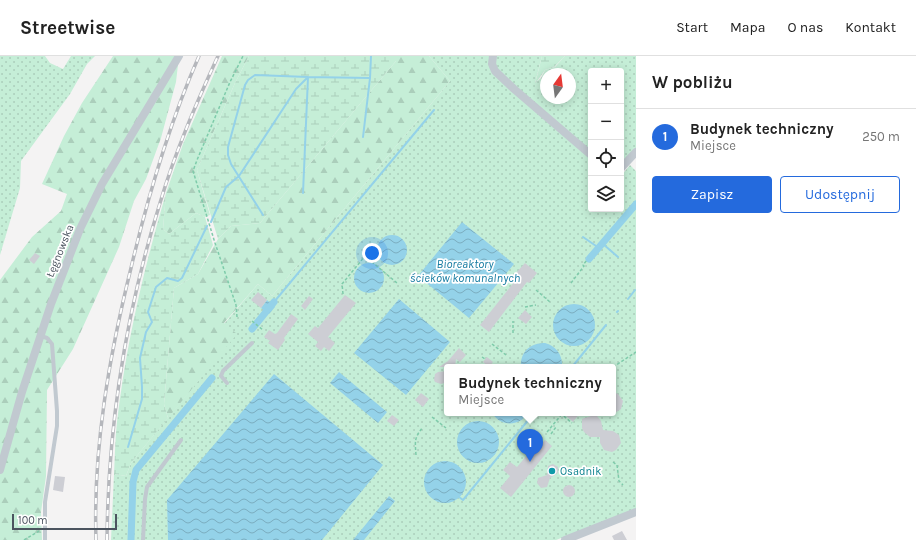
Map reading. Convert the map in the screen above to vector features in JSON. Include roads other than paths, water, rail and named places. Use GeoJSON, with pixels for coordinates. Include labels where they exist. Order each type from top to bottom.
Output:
{"type":"FeatureCollection","features":[{"type":"Feature","properties":{"kind":"street","name":"Łęgnowska"},"geometry":{"type":"LineString","coordinates":[[0,470],[22,392],[51,304],[80,229],[102,184],[179,56]]}},
{"type":"Feature","properties":{"kind":"street"},"geometry":{"type":"LineString","coordinates":[[493,56],[492,64],[495,71],[588,153]]}},
{"type":"Feature","properties":{"kind":"street"},"geometry":{"type":"LineString","coordinates":[[624,165],[636,152]]}},
{"type":"Feature","properties":{"kind":"street"},"geometry":{"type":"LineString","coordinates":[[565,540],[636,512]]}},
{"type":"Feature","properties":{"kind":"lane"},"geometry":{"type":"LineString","coordinates":[[41,336],[47,338],[52,344],[57,410],[55,443],[45,502],[45,540]]}},
{"type":"Feature","properties":{"kind":"lane"},"geometry":{"type":"LineString","coordinates":[[227,383],[221,376],[223,371],[252,343]]}},
{"type":"Feature","properties":{"kind":"lane"},"geometry":{"type":"LineString","coordinates":[[143,540],[147,487],[181,440]]}},
{"type":"Feature","properties":{"kind":"water","name":"Bioreaktory ścieków komunalnych"},"geometry":{"type":"Polygon","coordinates":[[[462,222],[514,264],[469,318],[418,276],[462,222]]]}},
{"type":"Feature","properties":{"kind":"water"},"geometry":{"type":"Polygon","coordinates":[[[392,235],[403,239],[407,250],[403,261],[392,265],[381,261],[377,250],[381,239],[392,235]]]}},
{"type":"Feature","properties":{"kind":"water"},"geometry":{"type":"Polygon","coordinates":[[[369,263],[380,267],[384,278],[380,289],[369,293],[358,289],[354,278],[358,267],[369,263]]]}},
{"type":"Feature","properties":{"kind":"water","name":"Bioreaktory ścieków komunalnych"},"geometry":{"type":"Polygon","coordinates":[[[399,299],[450,342],[406,395],[354,353],[399,299]]]}},
{"type":"Feature","properties":{"kind":"water"},"geometry":{"type":"Polygon","coordinates":[[[267,300],[275,307],[269,314],[261,308],[267,300]]]}},
{"type":"Feature","properties":{"kind":"water"},"geometry":{"type":"Polygon","coordinates":[[[574,304],[589,310],[595,325],[589,340],[574,346],[559,340],[553,325],[559,310],[574,304]]]}},
{"type":"Feature","properties":{"kind":"water"},"geometry":{"type":"Polygon","coordinates":[[[540,343],[549,344],[552,346],[560,355],[562,364],[521,364],[522,357],[527,349],[540,343]]]}},
{"type":"Feature","properties":{"kind":"water"},"geometry":{"type":"Polygon","coordinates":[[[339,372],[387,412],[378,423],[330,383],[339,372]]]}},
{"type":"Feature","properties":{"kind":"water"},"geometry":{"type":"Polygon","coordinates":[[[274,374],[383,465],[322,540],[168,540],[167,500],[274,374]]]}},
{"type":"Feature","properties":{"kind":"water"},"geometry":{"type":"Polygon","coordinates":[[[494,416],[526,416],[520,421],[510,424],[494,416]]]}},
{"type":"Feature","properties":{"kind":"water"},"geometry":{"type":"Polygon","coordinates":[[[478,421],[493,427],[499,442],[493,457],[478,463],[463,457],[457,442],[463,427],[478,421]]]}},
{"type":"Feature","properties":{"kind":"water"},"geometry":{"type":"Polygon","coordinates":[[[445,461],[460,467],[466,482],[460,497],[445,503],[430,497],[424,482],[430,467],[445,461]]]}},
{"type":"Feature","properties":{"kind":"water"},"geometry":{"type":"Polygon","coordinates":[[[389,496],[395,501],[364,540],[353,540],[389,496]]]}},
{"type":"Feature","properties":{"kind":"waterway"},"geometry":{"type":"LineString","coordinates":[[211,222],[226,187],[239,176],[296,89],[308,77],[370,78],[371,56]]}},
{"type":"Feature","properties":{"kind":"waterway"},"geometry":{"type":"LineString","coordinates":[[263,215],[231,164],[228,155],[228,147],[245,85],[248,80],[255,75],[308,77],[303,193]]}},
{"type":"Feature","properties":{"kind":"waterway"},"geometry":{"type":"LineString","coordinates":[[363,137],[370,78]]}},
{"type":"Feature","properties":{"kind":"waterway"},"geometry":{"type":"LineString","coordinates":[[274,302],[434,110]]}},
{"type":"Feature","properties":{"kind":"waterway"},"geometry":{"type":"LineString","coordinates":[[589,259],[636,204]]}},
{"type":"Feature","properties":{"kind":"waterway"},"geometry":{"type":"LineString","coordinates":[[128,447],[142,399],[140,358],[146,332],[152,322],[148,312],[156,287],[167,278],[178,281],[182,278],[207,226]]}},
{"type":"Feature","properties":{"kind":"waterway"},"geometry":{"type":"LineString","coordinates":[[583,237],[599,248]]}},
{"type":"Feature","properties":{"kind":"waterway"},"geometry":{"type":"LineString","coordinates":[[603,244],[618,257]]}},
{"type":"Feature","properties":{"kind":"waterway"},"geometry":{"type":"LineString","coordinates":[[628,299],[635,290]]}},
{"type":"Feature","properties":{"kind":"waterway"},"geometry":{"type":"LineString","coordinates":[[252,329],[274,302]]}},
{"type":"Feature","properties":{"kind":"waterway"},"geometry":{"type":"LineString","coordinates":[[574,364],[606,325]]}},
{"type":"Feature","properties":{"kind":"waterway"},"geometry":{"type":"LineString","coordinates":[[131,540],[133,482],[136,470],[212,378]]}},
{"type":"Feature","properties":{"kind":"waterway"},"geometry":{"type":"LineString","coordinates":[[459,497],[463,500],[532,416]]}},
{"type":"Feature","properties":{"kind":"railway"},"geometry":{"type":"LineString","coordinates":[[96,540],[97,471],[100,437],[109,369],[123,301],[160,160],[178,108],[199,56]]}},
{"type":"Feature","properties":{"kind":"railway"},"geometry":{"type":"LineString","coordinates":[[107,540],[108,497],[115,412],[121,370],[138,286],[148,244],[172,165],[218,56]]}},
{"type":"Feature","properties":{"kind":"place","name":"Budynek techniczny"},"geometry":{"type":"Point","coordinates":[530,462]}},
{"type":"Feature","properties":{"kind":"place","name":"Osadnik"},"geometry":{"type":"Point","coordinates":[552,471]}}]}
